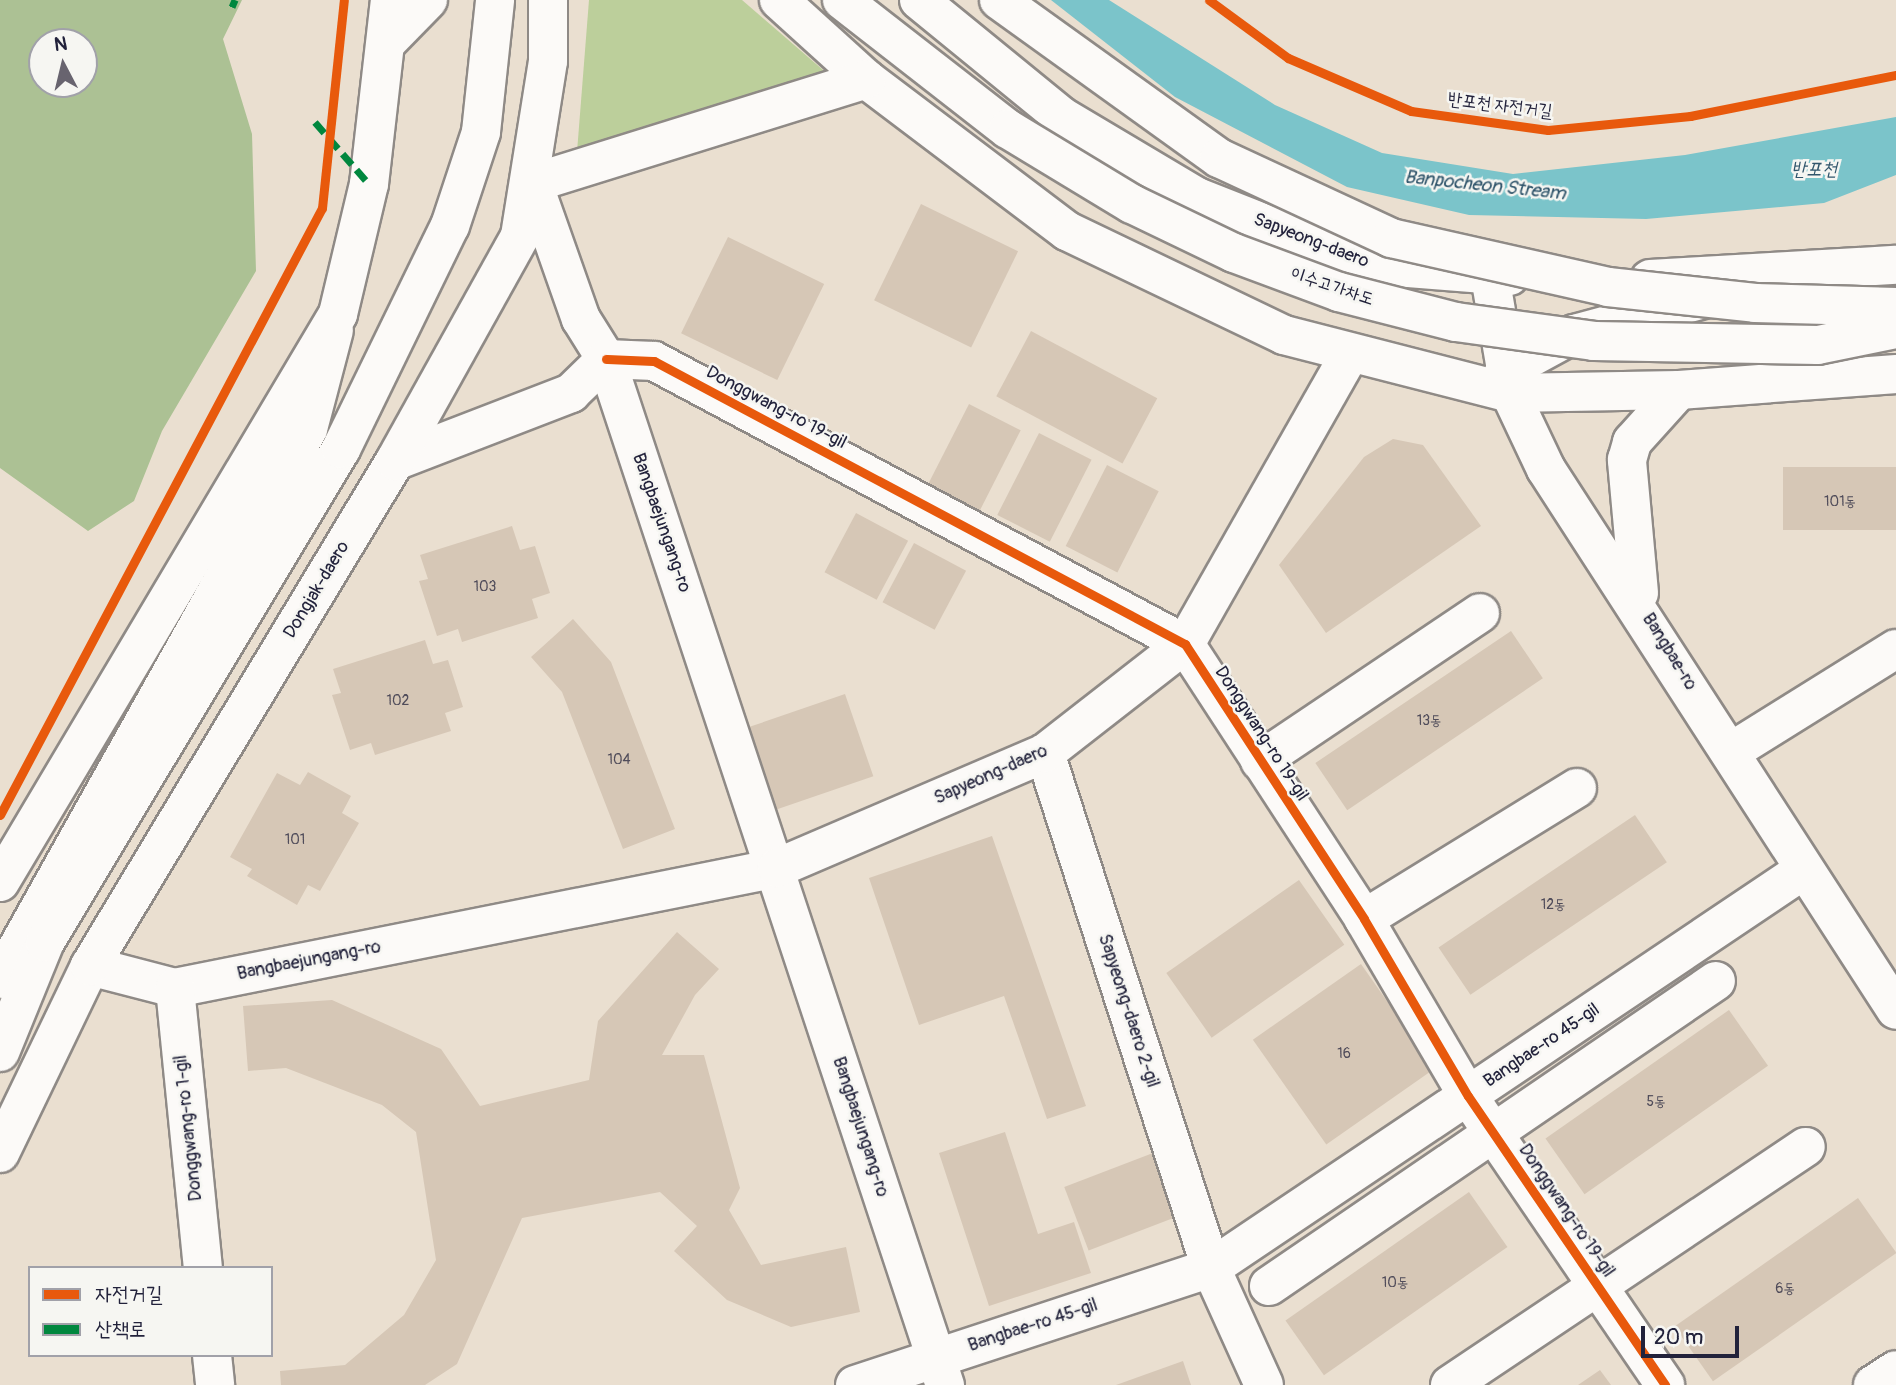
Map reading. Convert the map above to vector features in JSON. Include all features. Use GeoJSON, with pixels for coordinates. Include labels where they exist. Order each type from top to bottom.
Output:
{"type":"FeatureCollection","features":[{"type":"Feature","properties":{"kind":"main road"},"geometry":{"type":"LineString","coordinates":[[0,979],[308,429],[369,184],[390,0]]}},
{"type":"Feature","properties":{"kind":"main road"},"geometry":{"type":"LineString","coordinates":[[386,43],[428,0]]}},
{"type":"Feature","properties":{"kind":"main road"},"geometry":{"type":"LineString","coordinates":[[0,1052],[45,942],[341,449],[450,226],[481,132],[495,0]]}},
{"type":"Feature","properties":{"kind":"main road"},"geometry":{"type":"LineString","coordinates":[[779,0],[866,79],[1067,232],[1284,335],[1350,354],[1507,383],[1679,390],[1896,374]]}},
{"type":"Feature","properties":{"kind":"main road","name":"이수고가차도"},"geometry":{"type":"LineString","coordinates":[[842,0],[1008,129],[1132,204],[1234,253],[1339,292],[1456,322],[1594,341],[1818,345],[1896,329]]}},
{"type":"Feature","properties":{"kind":"main road","name":"Sapyeong-daero"},"geometry":{"type":"LineString","coordinates":[[919,0],[1061,116],[1197,197],[1370,265],[1490,276],[1656,280],[1896,265]]}},
{"type":"Feature","properties":{"kind":"main road"},"geometry":{"type":"LineString","coordinates":[[999,0],[1219,158],[1391,238],[1608,288],[1755,303],[1896,307]]}},
{"type":"Feature","properties":{"kind":"main road","name":"Dongjak-daero"},"geometry":{"type":"LineString","coordinates":[[0,1153],[90,966],[395,461],[493,293],[520,236],[533,183],[542,7]]}},
{"type":"Feature","properties":{"kind":"main road"},"geometry":{"type":"LineString","coordinates":[[533,183],[866,79]]}},
{"type":"Feature","properties":{"kind":"main road","name":"Bangbaejungang-ro"},"geometry":{"type":"LineString","coordinates":[[533,183],[581,319],[606,359],[777,868],[940,1372]]}},
{"type":"Feature","properties":{"kind":"main road"},"geometry":{"type":"LineString","coordinates":[[1507,383],[1574,334],[1808,272]]}},
{"type":"Feature","properties":{"kind":"main road","name":"Bangbae-ro"},"geometry":{"type":"LineString","coordinates":[[1490,276],[1507,383],[1546,468],[1642,609],[1732,751],[1802,871],[1896,1010]]}},
{"type":"Feature","properties":{"kind":"main road"},"geometry":{"type":"LineString","coordinates":[[1739,289],[1710,305],[1693,325],[1692,343],[1699,365],[1760,386]]}},
{"type":"Feature","properties":{"kind":"main road"},"geometry":{"type":"LineString","coordinates":[[0,883],[338,314]]}},
{"type":"Feature","properties":{"kind":"main road","name":"Sapyeong-daero"},"geometry":{"type":"LineString","coordinates":[[777,868],[1045,754],[1185,645],[1350,354]]}},
{"type":"Feature","properties":{"kind":"main road"},"geometry":{"type":"LineString","coordinates":[[395,461],[571,393],[606,359]]}},
{"type":"Feature","properties":{"kind":"main road","name":"Donggwang-ro 19-gil"},"geometry":{"type":"LineString","coordinates":[[606,359],[654,361],[1185,645],[1364,919],[1468,1096],[1665,1385]]}},
{"type":"Feature","properties":{"kind":"main road"},"geometry":{"type":"LineString","coordinates":[[1642,609],[1630,551],[1627,460],[1632,442],[1679,390]]}},
{"type":"Feature","properties":{"kind":"main road"},"geometry":{"type":"LineString","coordinates":[[1260,761],[1480,612]]}},
{"type":"Feature","properties":{"kind":"main road"},"geometry":{"type":"LineString","coordinates":[[1732,751],[1893,657]]}},
{"type":"Feature","properties":{"kind":"main road","name":"Sapyeong-daero 2-gil"},"geometry":{"type":"LineString","coordinates":[[1045,754],[1211,1268]]}},
{"type":"Feature","properties":{"kind":"main road"},"geometry":{"type":"LineString","coordinates":[[1364,919],[1577,788]]}},
{"type":"Feature","properties":{"kind":"main road","name":"Bangbaejungang-ro"},"geometry":{"type":"LineString","coordinates":[[90,966],[175,988],[777,868]]}},
{"type":"Feature","properties":{"kind":"main road","name":"Bangbae-ro 45-gil"},"geometry":{"type":"LineString","coordinates":[[855,1385],[940,1372],[1211,1268],[1802,871]]}},
{"type":"Feature","properties":{"kind":"main road"},"geometry":{"type":"LineString","coordinates":[[1269,1286],[1716,981]]}},
{"type":"Feature","properties":{"kind":"main road","name":"Donggwang-ro 1-gil"},"geometry":{"type":"LineString","coordinates":[[175,988],[203,1266]]}},
{"type":"Feature","properties":{"kind":"main road"},"geometry":{"type":"LineString","coordinates":[[1451,1385],[1806,1147]]}},
{"type":"Feature","properties":{"kind":"main road"},"geometry":{"type":"LineString","coordinates":[[1211,1268],[1264,1385]]}},
{"type":"Feature","properties":{"kind":"main road"},"geometry":{"type":"LineString","coordinates":[[212,1357],[215,1385]]}},
{"type":"Feature","properties":{"kind":"main road"},"geometry":{"type":"LineString","coordinates":[[1873,1385],[1896,1370]]}},
{"type":"Feature","properties":{"kind":"green space"},"geometry":{"type":"Polygon","coordinates":[[[0,0],[242,0],[223,39],[252,134],[256,271],[162,431],[134,501],[88,531],[0,468],[0,0]]]}},
{"type":"Feature","properties":{"kind":"green space"},"geometry":{"type":"Polygon","coordinates":[[[589,0],[742,0],[830,76],[577,152],[589,0]]]}},
{"type":"Feature","properties":{"kind":"water","name":"반포천"},"geometry":{"type":"Polygon","coordinates":[[[1051,0],[1109,0],[1275,105],[1382,153],[1513,174],[1685,155],[1896,117],[1896,175],[1824,203],[1646,219],[1469,215],[1347,187],[1175,97],[1051,0]]]}},
{"type":"Feature","properties":{"kind":"building"},"geometry":{"type":"Polygon","coordinates":[[[921,204],[1018,251],[971,348],[874,300],[921,204]]]}},
{"type":"Feature","properties":{"kind":"building"},"geometry":{"type":"Polygon","coordinates":[[[728,237],[824,284],[777,380],[681,333],[728,237]]]}},
{"type":"Feature","properties":{"kind":"building"},"geometry":{"type":"Polygon","coordinates":[[[1031,331],[1157,398],[1123,463],[996,396],[1031,331]]]}},
{"type":"Feature","properties":{"kind":"building"},"geometry":{"type":"Polygon","coordinates":[[[969,404],[1021,430],[979,511],[928,485],[969,404]]]}},
{"type":"Feature","properties":{"kind":"building"},"geometry":{"type":"Polygon","coordinates":[[[1039,433],[1092,460],[1050,542],[997,515],[1039,433]]]}},
{"type":"Feature","properties":{"kind":"building"},"geometry":{"type":"Polygon","coordinates":[[[1393,439],[1423,445],[1481,526],[1326,633],[1279,565],[1364,457],[1393,439]]]}},
{"type":"Feature","properties":{"kind":"building"},"geometry":{"type":"Polygon","coordinates":[[[1107,465],[1159,491],[1117,572],[1066,546],[1107,465]]]}},
{"type":"Feature","properties":{"kind":"building"},"geometry":{"type":"Polygon","coordinates":[[[1783,467],[1896,467],[1896,530],[1783,530],[1783,467]]]}},
{"type":"Feature","properties":{"kind":"building"},"geometry":{"type":"Polygon","coordinates":[[[856,513],[908,541],[877,600],[825,572],[856,513]]]}},
{"type":"Feature","properties":{"kind":"building"},"geometry":{"type":"Polygon","coordinates":[[[512,526],[520,550],[535,546],[550,593],[532,599],[538,618],[462,642],[458,629],[437,636],[419,581],[428,579],[420,555],[512,526]]]}},
{"type":"Feature","properties":{"kind":"building"},"geometry":{"type":"Polygon","coordinates":[[[914,543],[966,571],[935,630],[883,602],[914,543]]]}},
{"type":"Feature","properties":{"kind":"building"},"geometry":{"type":"Polygon","coordinates":[[[573,619],[611,662],[675,829],[623,849],[562,692],[531,657],[573,619]]]}},
{"type":"Feature","properties":{"kind":"building"},"geometry":{"type":"Polygon","coordinates":[[[1511,631],[1543,678],[1347,810],[1315,763],[1511,631]]]}},
{"type":"Feature","properties":{"kind":"building"},"geometry":{"type":"Polygon","coordinates":[[[425,640],[433,664],[448,660],[463,707],[445,713],[451,731],[375,755],[371,743],[350,750],[332,695],[341,693],[333,669],[425,640]]]}},
{"type":"Feature","properties":{"kind":"building"},"geometry":{"type":"Polygon","coordinates":[[[845,694],[873,776],[775,810],[747,728],[845,694]]]}},
{"type":"Feature","properties":{"kind":"building"},"geometry":{"type":"Polygon","coordinates":[[[308,772],[351,796],[342,813],[359,823],[320,891],[308,885],[297,905],[247,876],[252,869],[230,857],[277,773],[300,785],[308,772]]]}},
{"type":"Feature","properties":{"kind":"building"},"geometry":{"type":"Polygon","coordinates":[[[1635,815],[1667,862],[1470,995],[1439,948],[1635,815]]]}},
{"type":"Feature","properties":{"kind":"building"},"geometry":{"type":"Polygon","coordinates":[[[992,836],[1086,1106],[1047,1119],[1004,996],[919,1025],[869,878],[992,836]]]}},
{"type":"Feature","properties":{"kind":"building"},"geometry":{"type":"Polygon","coordinates":[[[1299,880],[1344,945],[1212,1038],[1166,973],[1299,880]]]}},
{"type":"Feature","properties":{"kind":"building"},"geometry":{"type":"Polygon","coordinates":[[[677,932],[719,969],[695,995],[662,1055],[704,1055],[740,1188],[729,1210],[761,1265],[846,1247],[860,1312],[791,1327],[727,1300],[674,1251],[697,1226],[660,1192],[522,1218],[457,1364],[425,1385],[281,1385],[280,1371],[345,1365],[404,1315],[436,1260],[416,1132],[382,1105],[286,1068],[248,1071],[243,1006],[332,1000],[441,1049],[480,1106],[589,1080],[598,1021],[677,932]]]}},
{"type":"Feature","properties":{"kind":"building"},"geometry":{"type":"Polygon","coordinates":[[[1361,964],[1434,1069],[1326,1145],[1253,1040],[1361,964]]]}},
{"type":"Feature","properties":{"kind":"building"},"geometry":{"type":"Polygon","coordinates":[[[1729,1010],[1768,1066],[1585,1194],[1546,1138],[1729,1010]]]}},
{"type":"Feature","properties":{"kind":"building"},"geometry":{"type":"Polygon","coordinates":[[[1005,1132],[1038,1234],[1074,1222],[1091,1273],[989,1306],[939,1153],[1005,1132]]]}},
{"type":"Feature","properties":{"kind":"building"},"geometry":{"type":"Polygon","coordinates":[[[1166,1148],[1190,1211],[1089,1251],[1064,1187],[1166,1148]]]}},
{"type":"Feature","properties":{"kind":"building"},"geometry":{"type":"Polygon","coordinates":[[[1469,1192],[1507,1247],[1324,1375],[1286,1320],[1469,1192]]]}},
{"type":"Feature","properties":{"kind":"building"},"geometry":{"type":"Polygon","coordinates":[[[1858,1198],[1896,1253],[1713,1381],[1675,1326],[1858,1198]]]}},
{"type":"Feature","properties":{"kind":"building"},"geometry":{"type":"Polygon","coordinates":[[[1183,1361],[1191,1385],[1116,1385],[1183,1361]]]}},
{"type":"Feature","properties":{"kind":"building"},"geometry":{"type":"Polygon","coordinates":[[[1600,1370],[1611,1385],[1578,1385],[1600,1370]]]}},
{"type":"Feature","properties":{"kind":"marked path"},"geometry":{"type":"LineString","coordinates":[[232,7],[235,0]]}},
{"type":"Feature","properties":{"kind":"marked path"},"geometry":{"type":"LineString","coordinates":[[315,122],[369,184]]}},
{"type":"Feature","properties":{"kind":"cycle path"},"geometry":{"type":"LineString","coordinates":[[0,815],[322,208],[344,0]]}},
{"type":"Feature","properties":{"kind":"cycle path","name":"반포천 자전거길"},"geometry":{"type":"LineString","coordinates":[[1209,0],[1288,58],[1411,111],[1548,130],[1690,116],[1896,75]]}},
{"type":"Feature","properties":{"kind":"cycle path"},"geometry":{"type":"LineString","coordinates":[[606,359],[654,361],[1185,644],[1364,919],[1468,1096],[1665,1385]]}},
{"type":"Feature","properties":{"kind":"water label","name":"Banpocheon Stream"},"geometry":{"type":"Point","coordinates":[1485,186]}}]}
